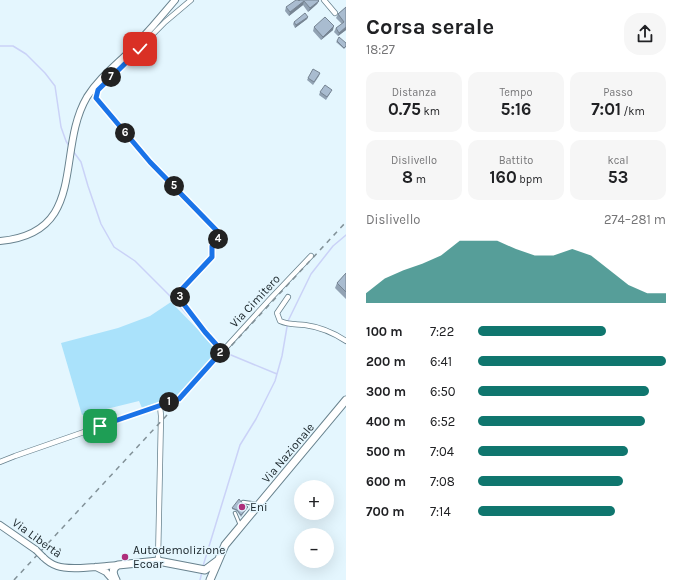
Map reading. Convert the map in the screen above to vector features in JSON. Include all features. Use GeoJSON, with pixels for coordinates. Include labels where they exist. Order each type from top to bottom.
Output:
{"type":"FeatureCollection","features":[{"type":"Feature","properties":{"kind":"main road","name":"Via Nazionale"},"geometry":{"type":"LineString","coordinates":[[209,580],[225,546],[346,400]]}},
{"type":"Feature","properties":{"kind":"main road"},"geometry":{"type":"LineString","coordinates":[[209,580],[205,570],[214,565],[219,559]]}},
{"type":"Feature","properties":{"kind":"main road","name":"Via Libertà"},"geometry":{"type":"LineString","coordinates":[[118,564],[158,561],[205,570]]}},
{"type":"Feature","properties":{"kind":"main road"},"geometry":{"type":"LineString","coordinates":[[115,580],[113,568],[118,564]]}},
{"type":"Feature","properties":{"kind":"street"},"geometry":{"type":"LineString","coordinates":[[0,241],[12,240],[28,235],[38,230],[52,217],[57,210],[64,192],[73,137],[87,97],[100,79],[131,49],[175,0]]}},
{"type":"Feature","properties":{"kind":"street"},"geometry":{"type":"LineString","coordinates":[[191,0],[165,22],[98,90],[96,98],[150,162],[221,235],[212,246],[212,257],[181,290],[179,298],[205,332],[222,351]]}},
{"type":"Feature","properties":{"kind":"street"},"geometry":{"type":"LineString","coordinates":[[324,0],[335,13]]}},
{"type":"Feature","properties":{"kind":"street","name":"Via Cimitero"},"geometry":{"type":"LineString","coordinates":[[0,462],[179,399],[311,256]]}},
{"type":"Feature","properties":{"kind":"street"},"geometry":{"type":"LineString","coordinates":[[288,297],[277,313],[280,321],[287,324],[304,324],[332,332],[346,341]]}},
{"type":"Feature","properties":{"kind":"street"},"geometry":{"type":"LineString","coordinates":[[158,561],[160,406]]}},
{"type":"Feature","properties":{"kind":"street","name":"Via Libertà"},"geometry":{"type":"LineString","coordinates":[[0,525],[36,550],[49,563],[58,567],[69,568],[118,564]]}},
{"type":"Feature","properties":{"kind":"street"},"geometry":{"type":"LineString","coordinates":[[94,566],[106,572],[115,580]]}},
{"type":"Feature","properties":{"kind":"lane"},"geometry":{"type":"LineString","coordinates":[[243,502],[260,504]]}},
{"type":"Feature","properties":{"kind":"lane"},"geometry":{"type":"LineString","coordinates":[[235,512],[240,527]]}},
{"type":"Feature","properties":{"kind":"shaded area"},"geometry":{"type":"Polygon","coordinates":[[[171,302],[219,352],[182,394],[142,408],[139,401],[82,415],[61,343],[118,328],[150,316],[171,302]]]}},
{"type":"Feature","properties":{"kind":"building"},"geometry":{"type":"Polygon","coordinates":[[[296,0],[319,1],[310,8],[304,1],[290,12],[286,7],[296,0]]]}},
{"type":"Feature","properties":{"kind":"building"},"geometry":{"type":"Polygon","coordinates":[[[346,7],[346,27],[339,33],[336,28],[344,22],[338,14],[346,7]]]}},
{"type":"Feature","properties":{"kind":"building"},"geometry":{"type":"Polygon","coordinates":[[[305,13],[308,17],[296,25],[294,22],[305,13]]]}},
{"type":"Feature","properties":{"kind":"building"},"geometry":{"type":"Polygon","coordinates":[[[325,17],[334,26],[323,37],[314,27],[325,17]]]}},
{"type":"Feature","properties":{"kind":"building"},"geometry":{"type":"Polygon","coordinates":[[[339,37],[346,43],[344,48],[337,41],[339,37]]]}},
{"type":"Feature","properties":{"kind":"building"},"geometry":{"type":"Polygon","coordinates":[[[313,69],[320,73],[314,82],[308,78],[313,69]]]}},
{"type":"Feature","properties":{"kind":"building"},"geometry":{"type":"Polygon","coordinates":[[[325,85],[332,90],[327,97],[320,92],[325,85]]]}},
{"type":"Feature","properties":{"kind":"building"},"geometry":{"type":"Polygon","coordinates":[[[346,273],[346,292],[337,283],[346,273]]]}},
{"type":"Feature","properties":{"kind":"building"},"geometry":{"type":"Polygon","coordinates":[[[239,499],[248,507],[241,515],[237,510],[232,508],[239,499]]]}},
{"type":"Feature","properties":{"kind":"waterway"},"geometry":{"type":"LineString","coordinates":[[0,46],[13,46],[26,54],[45,73],[55,86],[61,127],[69,146]]}},
{"type":"Feature","properties":{"kind":"waterway"},"geometry":{"type":"LineString","coordinates":[[73,151],[81,162],[101,224],[114,247],[135,261],[176,302],[199,328]]}},
{"type":"Feature","properties":{"kind":"waterway"},"geometry":{"type":"LineString","coordinates":[[203,566],[240,445],[256,419],[275,381],[282,356],[288,321],[311,274],[333,246],[346,235]]}},
{"type":"Feature","properties":{"kind":"waterway"},"geometry":{"type":"LineString","coordinates":[[231,355],[277,374]]}},
{"type":"Feature","properties":{"kind":"waterway"},"geometry":{"type":"LineString","coordinates":[[200,580],[202,572]]}},
{"type":"Feature","properties":{"kind":"railway"},"geometry":{"type":"LineString","coordinates":[[14,580],[346,222]]}},
{"type":"Feature","properties":{"kind":"place","name":"Eni"},"geometry":{"type":"Point","coordinates":[242,507]}},
{"type":"Feature","properties":{"kind":"place","name":"Autodemolizione Ecoar"},"geometry":{"type":"Point","coordinates":[125,557]}},
{"type":"Feature","properties":{"kind":"route"},"geometry":{"type":"LineString","coordinates":[[100,426],[179,399],[222,351],[205,332],[179,298],[181,290],[212,257],[212,246],[221,235],[150,162],[96,98],[98,90],[140,49]]}}]}
